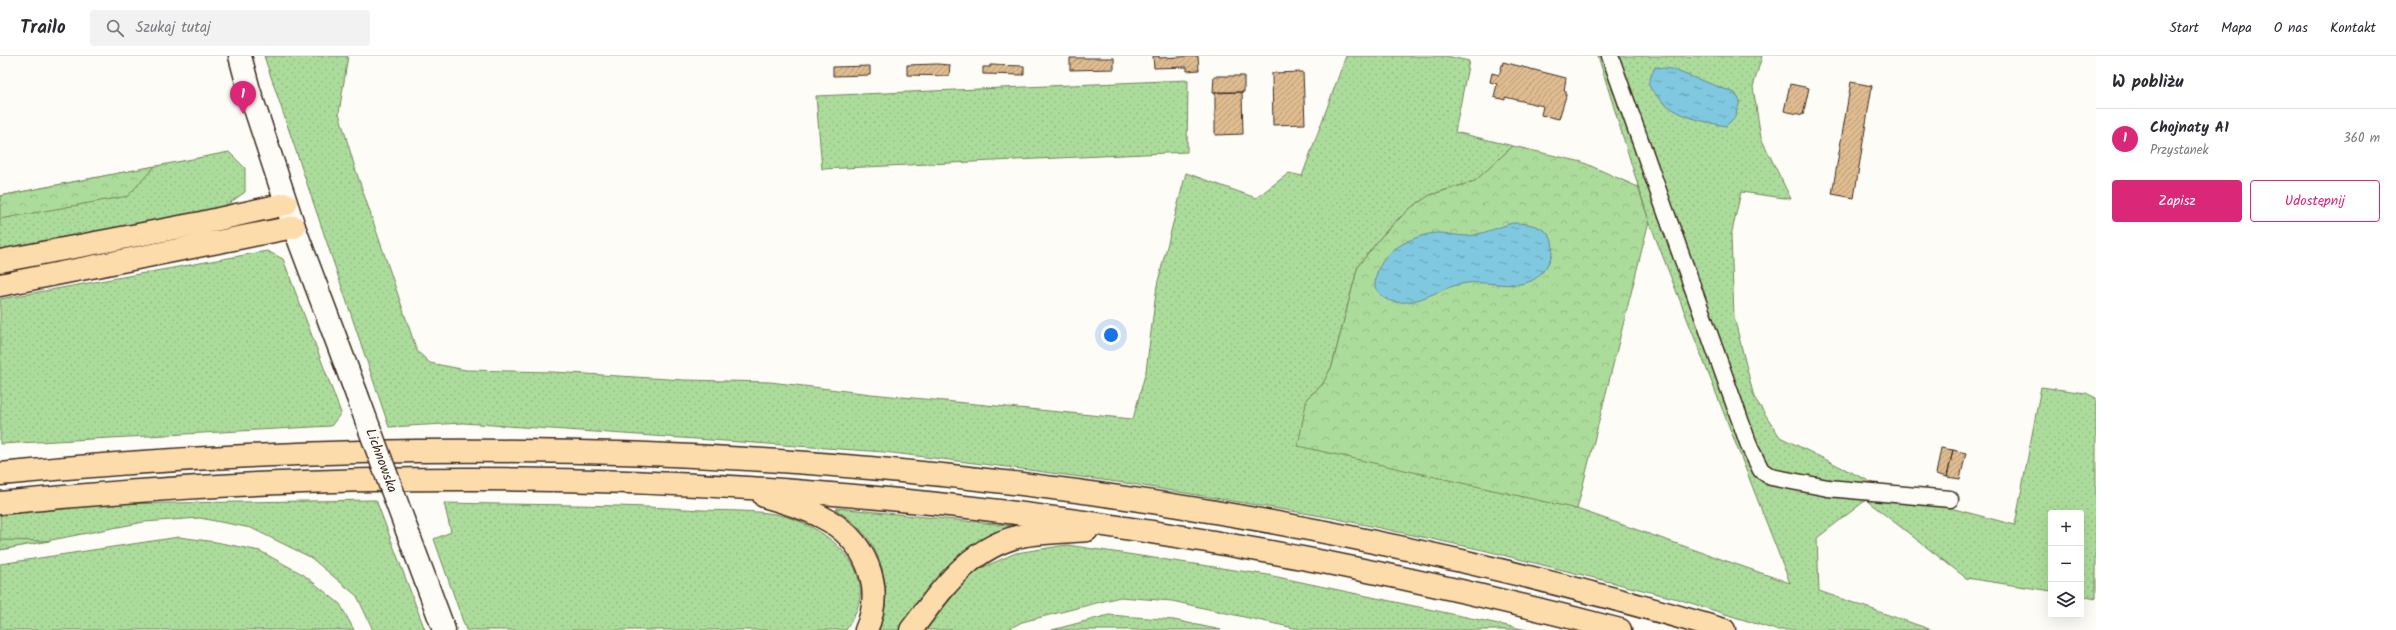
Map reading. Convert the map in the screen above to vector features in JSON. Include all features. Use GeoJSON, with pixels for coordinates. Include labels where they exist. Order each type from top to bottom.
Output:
{"type":"FeatureCollection","features":[{"type":"Feature","properties":{"kind":"main road"},"geometry":{"type":"LineString","coordinates":[[0,261],[201,223],[286,204]]}},
{"type":"Feature","properties":{"kind":"main road"},"geometry":{"type":"LineString","coordinates":[[0,285],[294,227]]}},
{"type":"Feature","properties":{"kind":"main road"},"geometry":{"type":"LineString","coordinates":[[0,474],[73,467],[281,453],[501,449],[681,454],[904,470],[1097,494],[1281,524],[1505,571],[1724,630]]}},
{"type":"Feature","properties":{"kind":"main road"},"geometry":{"type":"LineString","coordinates":[[0,458],[73,467]]}},
{"type":"Feature","properties":{"kind":"main road"},"geometry":{"type":"LineString","coordinates":[[0,503],[169,488],[370,479],[550,478],[730,485],[952,504],[1129,527],[1278,552],[1381,573],[1491,597],[1620,630]]}},
{"type":"Feature","properties":{"kind":"main road"},"geometry":{"type":"LineString","coordinates":[[730,485],[775,499],[823,517],[844,532],[861,551],[873,585],[873,605],[866,630]]}},
{"type":"Feature","properties":{"kind":"main road"},"geometry":{"type":"LineString","coordinates":[[911,630],[950,579],[962,566],[998,544],[1026,536],[1129,527]]}},
{"type":"Feature","properties":{"kind":"street","name":"Lichnowska"},"geometry":{"type":"LineString","coordinates":[[240,56],[294,227],[444,630]]}},
{"type":"Feature","properties":{"kind":"street"},"geometry":{"type":"LineString","coordinates":[[1610,56],[1750,448],[1761,470],[1771,477],[1828,488],[1950,499]]}},
{"type":"Feature","properties":{"kind":"green space"},"geometry":{"type":"Polygon","coordinates":[[[264,56],[348,56],[339,113],[355,168],[417,351],[430,363],[466,370],[553,372],[684,380],[770,382],[871,394],[1133,419],[1146,371],[1157,285],[1186,173],[1256,198],[1289,173],[1302,176],[1346,56],[1446,56],[1469,61],[1455,132],[1513,146],[1475,181],[1430,195],[1395,221],[1381,237],[1358,266],[1332,366],[1322,385],[1307,398],[1577,509],[1790,583],[1649,221],[1598,56],[1762,56],[1753,87],[1761,138],[1791,199],[1741,192],[1731,236],[1734,317],[1754,397],[1780,437],[1893,493],[2015,525],[2041,387],[2086,393],[2096,398],[2096,598],[2084,596],[2084,510],[2048,510],[2048,591],[1966,578],[1866,500],[1817,538],[1819,591],[1932,630],[1776,630],[1678,599],[1483,550],[1333,518],[1132,484],[884,452],[463,423],[389,427],[264,56]]]}},
{"type":"Feature","properties":{"kind":"green space"},"geometry":{"type":"Polygon","coordinates":[[[1188,80],[1187,152],[822,169],[816,96],[1188,80]]]}},
{"type":"Feature","properties":{"kind":"green space"},"geometry":{"type":"Polygon","coordinates":[[[1513,146],[1582,162],[1638,187],[1649,221],[1577,509],[1298,446],[1307,398],[1322,385],[1332,366],[1358,266],[1381,237],[1409,209],[1430,195],[1475,181],[1513,146]]]}},
{"type":"Feature","properties":{"kind":"green space"},"geometry":{"type":"Polygon","coordinates":[[[229,152],[245,168],[245,192],[221,209],[0,251],[0,196],[229,152]]]}},
{"type":"Feature","properties":{"kind":"green space"},"geometry":{"type":"Polygon","coordinates":[[[155,166],[128,196],[0,219],[0,196],[155,166]]]}},
{"type":"Feature","properties":{"kind":"green space"},"geometry":{"type":"Polygon","coordinates":[[[267,251],[283,259],[341,413],[331,426],[0,444],[0,299],[267,251]]]}},
{"type":"Feature","properties":{"kind":"green space"},"geometry":{"type":"Polygon","coordinates":[[[376,500],[425,630],[373,630],[357,596],[310,557],[251,528],[200,518],[144,522],[0,550],[0,514],[107,504],[376,500]]]}},
{"type":"Feature","properties":{"kind":"green space"},"geometry":{"type":"Polygon","coordinates":[[[444,503],[573,505],[751,511],[780,515],[808,525],[835,543],[855,568],[859,582],[860,597],[855,614],[846,630],[466,630],[434,539],[451,532],[444,503]]]}},
{"type":"Feature","properties":{"kind":"green space"},"geometry":{"type":"Polygon","coordinates":[[[837,508],[1024,527],[903,630],[879,630],[884,613],[886,595],[880,562],[873,546],[863,532],[851,520],[836,510],[837,508]]]}},
{"type":"Feature","properties":{"kind":"green space"},"geometry":{"type":"Polygon","coordinates":[[[179,537],[216,542],[260,551],[304,575],[340,604],[354,630],[0,630],[0,564],[179,537]]]}},
{"type":"Feature","properties":{"kind":"green space"},"geometry":{"type":"Polygon","coordinates":[[[0,540],[49,541],[0,550],[0,540]]]}},
{"type":"Feature","properties":{"kind":"green space"},"geometry":{"type":"Polygon","coordinates":[[[1067,545],[1268,575],[1527,630],[1303,630],[1172,601],[1120,597],[1022,622],[1007,630],[926,630],[972,572],[1016,553],[1067,545]]]}},
{"type":"Feature","properties":{"kind":"green space"},"geometry":{"type":"Polygon","coordinates":[[[1109,615],[1174,620],[1221,630],[1052,630],[1109,615]]]}},
{"type":"Feature","properties":{"kind":"water"},"geometry":{"type":"Polygon","coordinates":[[[1655,67],[1671,69],[1735,93],[1740,101],[1735,117],[1726,126],[1692,118],[1672,109],[1655,94],[1648,84],[1655,67]]]}},
{"type":"Feature","properties":{"kind":"water"},"geometry":{"type":"Polygon","coordinates":[[[1512,223],[1529,224],[1538,227],[1545,231],[1550,237],[1552,243],[1553,250],[1551,258],[1543,272],[1531,281],[1514,285],[1478,283],[1461,284],[1421,299],[1405,302],[1396,302],[1386,299],[1375,287],[1376,276],[1386,257],[1403,244],[1413,239],[1435,233],[1469,236],[1512,223]]]}},
{"type":"Feature","properties":{"kind":"building"},"geometry":{"type":"Polygon","coordinates":[[[1153,56],[1159,56],[1159,58],[1198,56],[1199,70],[1187,71],[1187,67],[1154,68],[1153,56]]]}},
{"type":"Feature","properties":{"kind":"building"},"geometry":{"type":"Polygon","coordinates":[[[1070,58],[1114,58],[1114,69],[1070,70],[1070,58]]]}},
{"type":"Feature","properties":{"kind":"building"},"geometry":{"type":"Polygon","coordinates":[[[1503,62],[1566,78],[1564,91],[1566,91],[1566,96],[1559,119],[1541,115],[1543,106],[1505,97],[1505,100],[1494,97],[1497,84],[1490,82],[1492,73],[1499,75],[1503,62]]]}},
{"type":"Feature","properties":{"kind":"building"},"geometry":{"type":"Polygon","coordinates":[[[907,65],[950,65],[949,76],[907,75],[907,65]]]}},
{"type":"Feature","properties":{"kind":"building"},"geometry":{"type":"Polygon","coordinates":[[[990,65],[1024,66],[1024,75],[983,74],[983,67],[990,67],[990,65]]]}},
{"type":"Feature","properties":{"kind":"building"},"geometry":{"type":"Polygon","coordinates":[[[870,66],[870,75],[833,76],[833,67],[870,66]]]}},
{"type":"Feature","properties":{"kind":"building"},"geometry":{"type":"Polygon","coordinates":[[[1303,72],[1305,124],[1273,125],[1272,73],[1303,72]]]}},
{"type":"Feature","properties":{"kind":"building"},"geometry":{"type":"Polygon","coordinates":[[[1214,76],[1244,76],[1244,92],[1213,93],[1214,76]]]}},
{"type":"Feature","properties":{"kind":"building"},"geometry":{"type":"Polygon","coordinates":[[[1851,82],[1872,86],[1854,198],[1832,194],[1851,82]]]}},
{"type":"Feature","properties":{"kind":"building"},"geometry":{"type":"Polygon","coordinates":[[[1790,84],[1809,88],[1803,115],[1784,111],[1790,84]]]}},
{"type":"Feature","properties":{"kind":"building"},"geometry":{"type":"Polygon","coordinates":[[[1215,92],[1242,92],[1243,134],[1215,135],[1215,92]]]}},
{"type":"Feature","properties":{"kind":"building"},"geometry":{"type":"Polygon","coordinates":[[[1941,448],[1953,450],[1947,477],[1936,474],[1941,448]]]}},
{"type":"Feature","properties":{"kind":"building"},"geometry":{"type":"Polygon","coordinates":[[[1953,450],[1966,453],[1960,479],[1947,477],[1953,450]]]}},
{"type":"Feature","properties":{"kind":"place","name":"Chojnaty A1"},"geometry":{"type":"Point","coordinates":[243,114]}}]}
